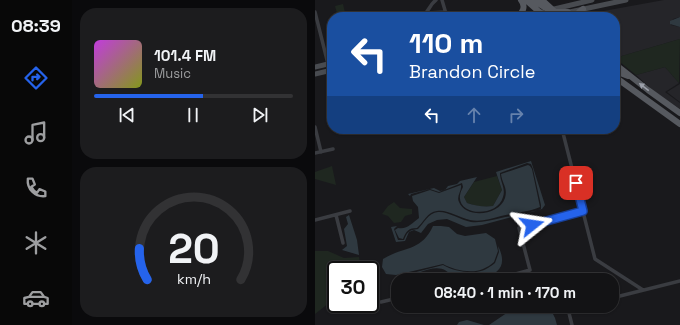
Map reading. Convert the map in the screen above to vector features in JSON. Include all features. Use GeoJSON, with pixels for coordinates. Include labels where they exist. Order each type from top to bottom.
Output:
{"type":"FeatureCollection","features":[{"type":"Feature","properties":{"kind":"main road"},"geometry":{"type":"LineString","coordinates":[[521,0],[524,9],[522,12]]}},
{"type":"Feature","properties":{"kind":"main road"},"geometry":{"type":"LineString","coordinates":[[526,0],[540,12]]}},
{"type":"Feature","properties":{"kind":"main road"},"geometry":{"type":"LineString","coordinates":[[533,0],[548,12]]}},
{"type":"Feature","properties":{"kind":"main road"},"geometry":{"type":"LineString","coordinates":[[542,0],[550,12]]}},
{"type":"Feature","properties":{"kind":"main road"},"geometry":{"type":"LineString","coordinates":[[560,12],[592,0]]}},
{"type":"Feature","properties":{"kind":"main road"},"geometry":{"type":"LineString","coordinates":[[568,12],[626,0]]}},
{"type":"Feature","properties":{"kind":"main road"},"geometry":{"type":"LineString","coordinates":[[579,12],[583,9]]}},
{"type":"Feature","properties":{"kind":"main road"},"geometry":{"type":"LineString","coordinates":[[315,67],[327,66]]}},
{"type":"Feature","properties":{"kind":"main road"},"geometry":{"type":"LineString","coordinates":[[315,74],[327,68]]}},
{"type":"Feature","properties":{"kind":"main road"},"geometry":{"type":"LineString","coordinates":[[620,68],[680,113]]}},
{"type":"Feature","properties":{"kind":"main road"},"geometry":{"type":"LineString","coordinates":[[620,74],[632,78]]}},
{"type":"Feature","properties":{"kind":"main road"},"geometry":{"type":"LineString","coordinates":[[620,81],[680,124]]}},
{"type":"Feature","properties":{"kind":"main road"},"geometry":{"type":"LineString","coordinates":[[632,90],[638,100],[680,128]]}},
{"type":"Feature","properties":{"kind":"main road"},"geometry":{"type":"LineString","coordinates":[[646,100],[656,104],[680,119]]}},
{"type":"Feature","properties":{"kind":"street"},"geometry":{"type":"LineString","coordinates":[[428,12],[432,3],[436,0]]}},
{"type":"Feature","properties":{"kind":"street"},"geometry":{"type":"LineString","coordinates":[[442,0],[446,12]]}},
{"type":"Feature","properties":{"kind":"street"},"geometry":{"type":"LineString","coordinates":[[315,12],[327,57]]}},
{"type":"Feature","properties":{"kind":"street"},"geometry":{"type":"LineString","coordinates":[[315,126],[321,152]]}},
{"type":"Feature","properties":{"kind":"street"},"geometry":{"type":"LineString","coordinates":[[563,134],[595,259],[643,290]]}},
{"type":"Feature","properties":{"kind":"street"},"geometry":{"type":"LineString","coordinates":[[315,153],[333,149]]}},
{"type":"Feature","properties":{"kind":"street"},"geometry":{"type":"LineString","coordinates":[[315,220],[350,211]]}},
{"type":"Feature","properties":{"kind":"street"},"geometry":{"type":"LineString","coordinates":[[518,273],[530,270],[519,228],[583,211]]}},
{"type":"Feature","properties":{"kind":"street"},"geometry":{"type":"LineString","coordinates":[[336,215],[343,243]]}},
{"type":"Feature","properties":{"kind":"street"},"geometry":{"type":"LineString","coordinates":[[619,296],[680,281]]}},
{"type":"Feature","properties":{"kind":"street"},"geometry":{"type":"LineString","coordinates":[[381,302],[391,300]]}},
{"type":"Feature","properties":{"kind":"street"},"geometry":{"type":"LineString","coordinates":[[569,313],[572,325]]}},
{"type":"Feature","properties":{"kind":"shaded area"},"geometry":{"type":"Polygon","coordinates":[[[664,0],[680,0],[680,17],[673,19],[671,25],[680,27],[680,39],[620,57],[620,12],[598,12],[664,0]]]}},
{"type":"Feature","properties":{"kind":"shaded area"},"geometry":{"type":"Polygon","coordinates":[[[343,4],[345,12],[337,12],[335,6],[343,4]]]}},
{"type":"Feature","properties":{"kind":"shaded area"},"geometry":{"type":"Polygon","coordinates":[[[680,17],[680,27],[670,24],[670,21],[680,17]]]}},
{"type":"Feature","properties":{"kind":"shaded area"},"geometry":{"type":"Polygon","coordinates":[[[680,39],[679,83],[665,67],[636,75],[620,62],[620,57],[680,39]]]}},
{"type":"Feature","properties":{"kind":"shaded area"},"geometry":{"type":"Polygon","coordinates":[[[665,67],[679,83],[665,92],[680,103],[680,109],[655,92],[636,75],[665,67]]]}},
{"type":"Feature","properties":{"kind":"shaded area"},"geometry":{"type":"Polygon","coordinates":[[[680,84],[680,102],[667,92],[680,84]]]}},
{"type":"Feature","properties":{"kind":"shaded area"},"geometry":{"type":"Polygon","coordinates":[[[531,161],[545,205],[542,209],[538,210],[541,209],[541,205],[533,169],[531,164],[527,163],[500,173],[504,194],[503,197],[499,204],[492,209],[483,212],[475,212],[467,209],[462,204],[460,197],[463,187],[462,183],[445,190],[448,186],[457,184],[460,181],[477,177],[464,197],[467,203],[480,206],[493,206],[502,190],[496,172],[531,161]]]}},
{"type":"Feature","properties":{"kind":"shaded area"},"geometry":{"type":"Polygon","coordinates":[[[528,165],[532,169],[540,207],[478,221],[466,219],[445,211],[437,211],[428,215],[417,228],[408,230],[403,239],[399,238],[395,230],[398,228],[407,227],[419,218],[418,207],[413,201],[412,196],[430,190],[439,193],[461,185],[458,200],[463,207],[468,211],[475,213],[490,212],[502,204],[505,198],[505,188],[501,174],[528,165]]]}},
{"type":"Feature","properties":{"kind":"shaded area"},"geometry":{"type":"Polygon","coordinates":[[[332,166],[336,185],[315,179],[315,172],[332,166]]]}},
{"type":"Feature","properties":{"kind":"shaded area"},"geometry":{"type":"Polygon","coordinates":[[[497,176],[502,190],[493,206],[481,207],[467,203],[464,197],[474,182],[497,176]]]}},
{"type":"Feature","properties":{"kind":"shaded area"},"geometry":{"type":"Polygon","coordinates":[[[434,188],[440,191],[443,190],[439,192],[430,189],[411,194],[410,196],[408,194],[434,188]]]}},
{"type":"Feature","properties":{"kind":"shaded area"},"geometry":{"type":"Polygon","coordinates":[[[394,202],[400,208],[412,209],[412,214],[405,216],[401,222],[394,223],[388,216],[382,214],[388,206],[394,202]]]}},
{"type":"Feature","properties":{"kind":"shaded area"},"geometry":{"type":"Polygon","coordinates":[[[438,212],[475,222],[526,213],[482,225],[466,227],[447,219],[437,220],[428,224],[421,233],[414,230],[409,232],[412,230],[418,229],[431,214],[438,212]]]}},
{"type":"Feature","properties":{"kind":"shaded area"},"geometry":{"type":"Polygon","coordinates":[[[349,215],[357,240],[359,255],[342,250],[347,246],[344,229],[348,224],[346,217],[349,215]]]}},
{"type":"Feature","properties":{"kind":"shaded area"},"geometry":{"type":"Polygon","coordinates":[[[397,226],[394,229],[398,240],[404,240],[409,232],[405,241],[396,242],[391,227],[397,226]]]}},
{"type":"Feature","properties":{"kind":"shaded area"},"geometry":{"type":"Polygon","coordinates":[[[433,226],[449,227],[457,234],[465,236],[486,233],[495,239],[498,251],[494,262],[479,270],[457,270],[443,264],[405,273],[386,274],[382,267],[383,259],[417,244],[428,234],[433,226]]]}},
{"type":"Feature","properties":{"kind":"shaded area"},"geometry":{"type":"Polygon","coordinates":[[[498,246],[502,257],[501,265],[494,273],[449,273],[443,269],[437,268],[412,273],[443,265],[452,269],[477,272],[488,268],[495,263],[499,252],[498,246]]]}},
{"type":"Feature","properties":{"kind":"shaded area"},"geometry":{"type":"Polygon","coordinates":[[[315,251],[328,251],[344,258],[359,257],[360,261],[327,261],[327,305],[315,314],[315,251]]]}},
{"type":"Feature","properties":{"kind":"shaded area"},"geometry":{"type":"Polygon","coordinates":[[[507,313],[552,313],[557,325],[489,325],[507,313]]]}},
{"type":"Feature","properties":{"kind":"shaded area"},"geometry":{"type":"Polygon","coordinates":[[[467,320],[484,325],[457,325],[459,322],[467,320]]]}},
{"type":"Feature","properties":{"kind":"route"},"geometry":{"type":"LineString","coordinates":[[532,225],[583,211],[576,183]]}}]}
